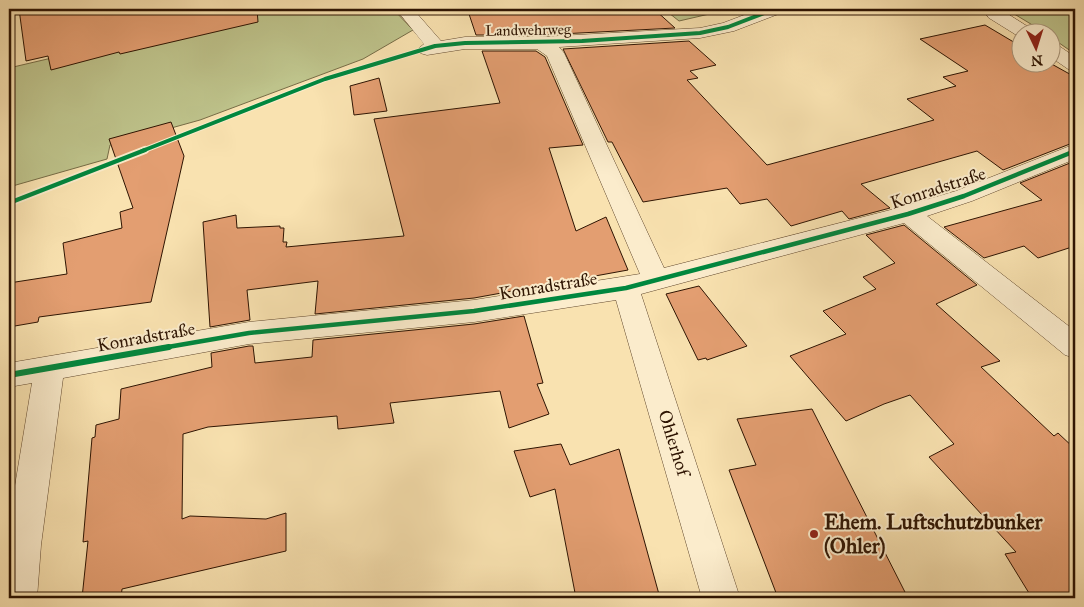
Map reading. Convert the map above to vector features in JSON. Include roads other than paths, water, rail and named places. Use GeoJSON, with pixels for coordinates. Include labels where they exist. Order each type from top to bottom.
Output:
{"type":"FeatureCollection","features":[{"type":"Feature","properties":{"kind":"street","name":"Landwehrweg"},"geometry":{"type":"LineString","coordinates":[[404,9],[431,47],[464,43],[541,43],[700,33],[728,27],[775,9]]}},
{"type":"Feature","properties":{"kind":"street"},"geometry":{"type":"LineString","coordinates":[[990,9],[1012,25]]}},
{"type":"Feature","properties":{"kind":"street","name":"Ohlerhof"},"geometry":{"type":"LineString","coordinates":[[541,43],[555,53],[641,284],[721,598]]}},
{"type":"Feature","properties":{"kind":"street"},"geometry":{"type":"LineString","coordinates":[[1062,57],[1075,65]]}},
{"type":"Feature","properties":{"kind":"street","name":"Konradstraße"},"geometry":{"type":"LineString","coordinates":[[9,375],[249,333],[474,311],[641,284],[908,214],[964,196],[1075,151]]}},
{"type":"Feature","properties":{"kind":"street"},"geometry":{"type":"LineString","coordinates":[[908,214],[1075,347]]}},
{"type":"Feature","properties":{"kind":"street"},"geometry":{"type":"LineString","coordinates":[[15,587],[48,369]]}},
{"type":"Feature","properties":{"kind":"place","name":"Ehem. Luftschutzbunker (Ohler)"},"geometry":{"type":"Point","coordinates":[814,534]}}]}
